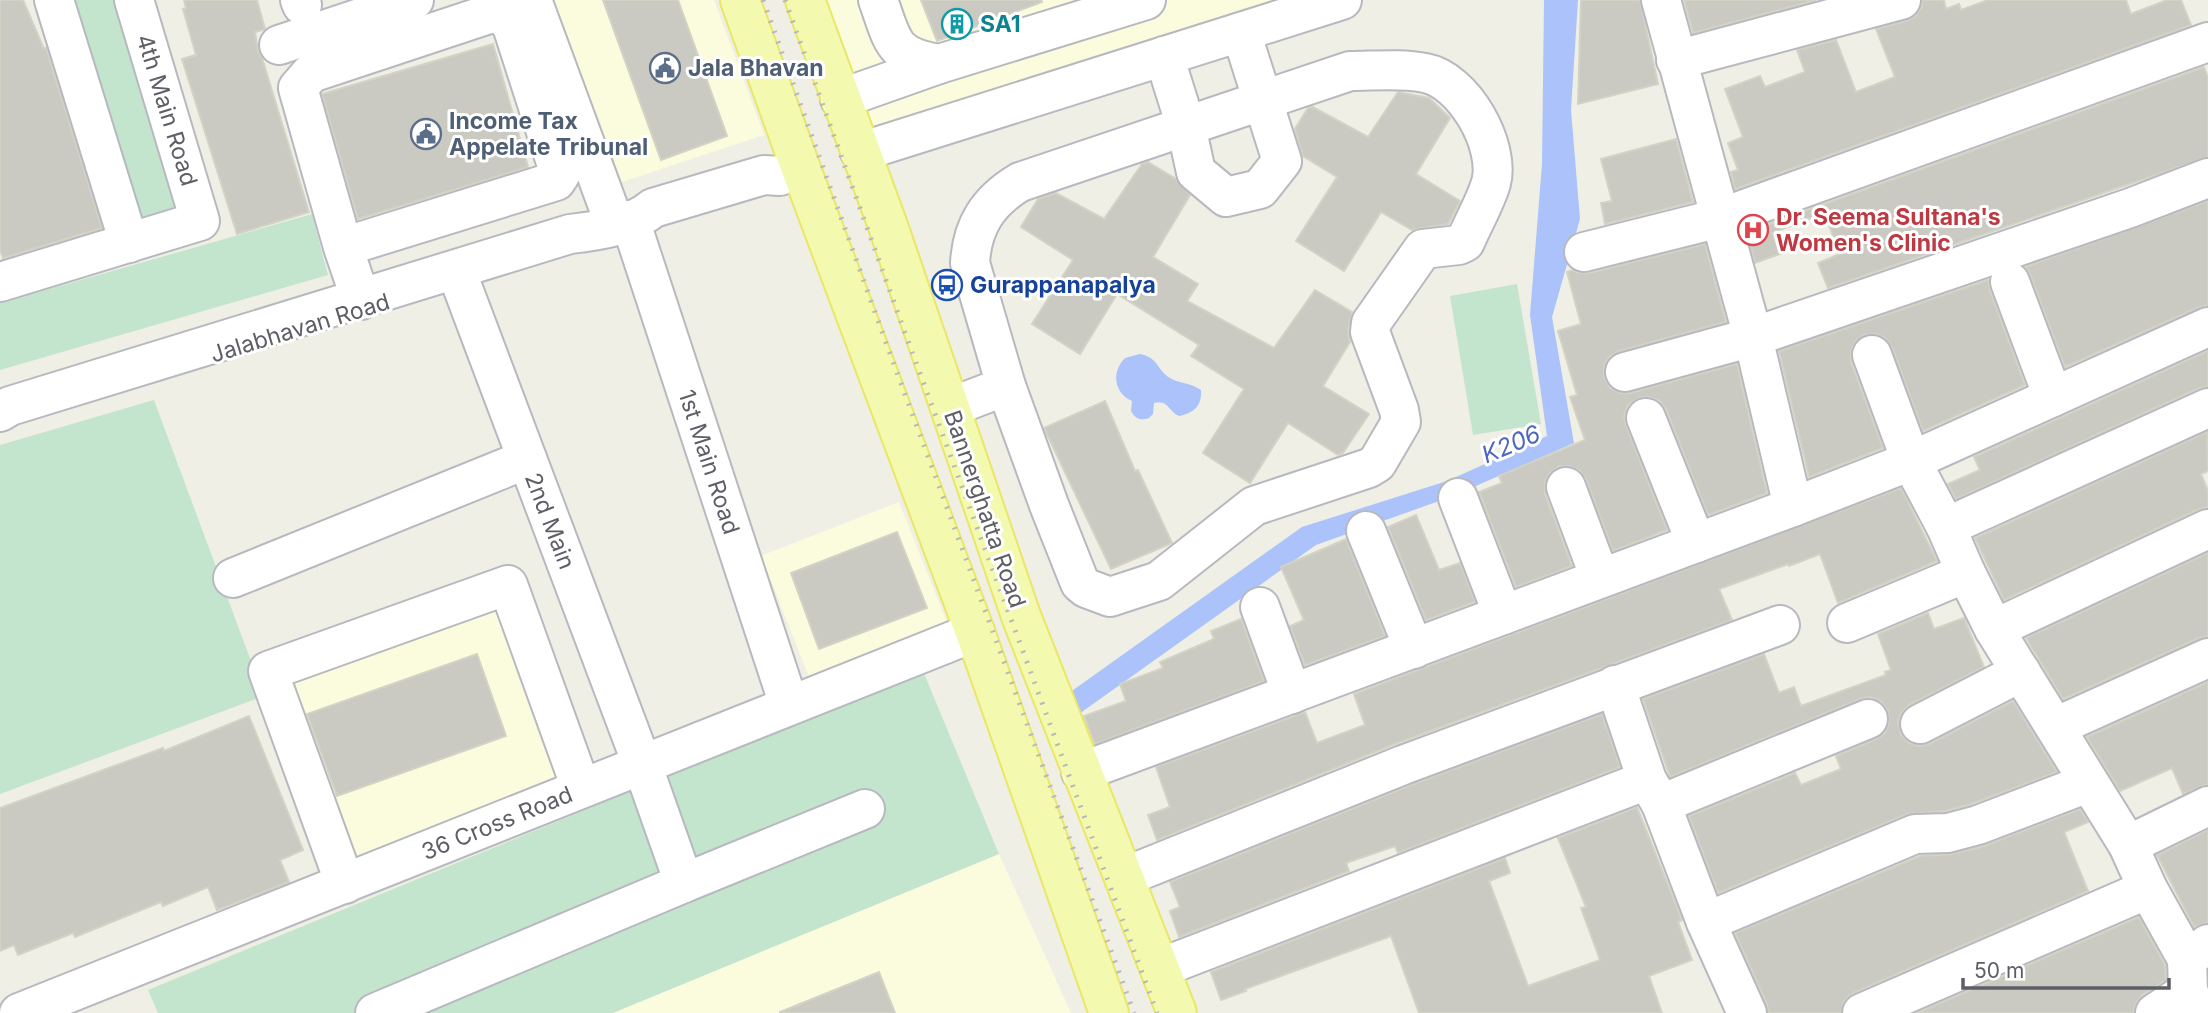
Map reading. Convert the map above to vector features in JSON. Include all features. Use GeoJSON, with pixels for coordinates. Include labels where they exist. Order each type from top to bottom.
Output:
{"type":"FeatureCollection","features":[{"type":"Feature","properties":{"kind":"main road"},"geometry":{"type":"LineString","coordinates":[[740,0],[790,172],[975,632],[1109,1013]]}},
{"type":"Feature","properties":{"kind":"main road","name":"Bannerghatta Road"},"geometry":{"type":"LineString","coordinates":[[805,0],[951,407],[1021,615],[1177,1013]]}},
{"type":"Feature","properties":{"kind":"street"},"geometry":{"type":"LineString","coordinates":[[0,282],[129,243],[54,0]]}},
{"type":"Feature","properties":{"kind":"street","name":"4th Main Road"},"geometry":{"type":"LineString","coordinates":[[129,243],[200,221],[134,0]]}},
{"type":"Feature","properties":{"kind":"street"},"geometry":{"type":"LineString","coordinates":[[279,45],[414,0]]}},
{"type":"Feature","properties":{"kind":"street","name":"1st Main Road"},"geometry":{"type":"LineString","coordinates":[[532,0],[622,223],[789,705]]}},
{"type":"Feature","properties":{"kind":"street"},"geometry":{"type":"LineString","coordinates":[[878,0],[895,45],[915,61],[939,64]]}},
{"type":"Feature","properties":{"kind":"street"},"geometry":{"type":"LineString","coordinates":[[840,99],[939,64],[1070,11],[1146,0]]}},
{"type":"Feature","properties":{"kind":"street"},"geometry":{"type":"LineString","coordinates":[[859,152],[1342,0]]}},
{"type":"Feature","properties":{"kind":"street"},"geometry":{"type":"LineString","coordinates":[[1661,0],[1753,337],[1793,507]]}},
{"type":"Feature","properties":{"kind":"street"},"geometry":{"type":"LineString","coordinates":[[1676,60],[1901,0]]}},
{"type":"Feature","properties":{"kind":"street"},"geometry":{"type":"LineString","coordinates":[[343,247],[556,181],[560,175],[512,26],[504,16],[492,13],[311,73],[298,88],[343,247],[361,300]]}},
{"type":"Feature","properties":{"kind":"street"},"geometry":{"type":"LineString","coordinates":[[1164,56],[1186,126],[1196,172],[1226,197],[1260,189],[1282,161],[1241,32]]}},
{"type":"Feature","properties":{"kind":"street"},"geometry":{"type":"LineString","coordinates":[[1584,252],[1720,218],[2208,42]]}},
{"type":"Feature","properties":{"kind":"street"},"geometry":{"type":"LineString","coordinates":[[1350,71],[1426,73],[1458,91],[1482,125],[1490,150],[1492,177],[1465,242],[1423,249],[1371,323],[1370,332],[1401,422],[1377,463],[1254,506],[1163,579],[1110,597],[1080,583],[1049,505],[1006,386],[970,263],[971,246],[984,214],[1000,196],[1020,182],[1186,126],[1350,71]]}},
{"type":"Feature","properties":{"kind":"street","name":"Jalabhavan Road"},"geometry":{"type":"LineString","coordinates":[[0,414],[10,406],[570,234],[656,218],[767,184],[790,172]]}},
{"type":"Feature","properties":{"kind":"street"},"geometry":{"type":"LineString","coordinates":[[1625,372],[1753,337],[2130,208],[2208,178]]}},
{"type":"Feature","properties":{"kind":"street","name":"Jalabhavan Road"},"geometry":{"type":"LineString","coordinates":[[0,414],[15,417],[575,242],[622,223]]}},
{"type":"Feature","properties":{"kind":"street","name":"2nd Main"},"geometry":{"type":"LineString","coordinates":[[459,278],[642,764],[684,883]]}},
{"type":"Feature","properties":{"kind":"street"},"geometry":{"type":"LineString","coordinates":[[2010,282],[2053,397]]}},
{"type":"Feature","properties":{"kind":"street"},"geometry":{"type":"LineString","coordinates":[[1082,772],[1911,461],[2208,327]]}},
{"type":"Feature","properties":{"kind":"street"},"geometry":{"type":"LineString","coordinates":[[1872,355],[1911,461],[1947,527],[1966,573],[1994,628],[2128,845],[2195,977],[2155,1013]]}},
{"type":"Feature","properties":{"kind":"street"},"geometry":{"type":"LineString","coordinates":[[951,407],[1006,386]]}},
{"type":"Feature","properties":{"kind":"street"},"geometry":{"type":"LineString","coordinates":[[1947,527],[2208,408]]}},
{"type":"Feature","properties":{"kind":"street"},"geometry":{"type":"LineString","coordinates":[[1646,418],[1696,543]]}},
{"type":"Feature","properties":{"kind":"street"},"geometry":{"type":"LineString","coordinates":[[233,578],[527,459]]}},
{"type":"Feature","properties":{"kind":"street"},"geometry":{"type":"LineString","coordinates":[[1566,486],[1601,578]]}},
{"type":"Feature","properties":{"kind":"street"},"geometry":{"type":"LineString","coordinates":[[1458,498],[1503,615]]}},
{"type":"Feature","properties":{"kind":"street"},"geometry":{"type":"LineString","coordinates":[[1994,628],[2208,529]]}},
{"type":"Feature","properties":{"kind":"street"},"geometry":{"type":"LineString","coordinates":[[1366,531],[1414,649]]}},
{"type":"Feature","properties":{"kind":"street"},"geometry":{"type":"LineString","coordinates":[[1847,623],[1966,573]]}},
{"type":"Feature","properties":{"kind":"street"},"geometry":{"type":"LineString","coordinates":[[345,884],[268,671],[508,585],[581,788]]}},
{"type":"Feature","properties":{"kind":"street"},"geometry":{"type":"LineString","coordinates":[[1259,607],[1292,694]]}},
{"type":"Feature","properties":{"kind":"street"},"geometry":{"type":"LineString","coordinates":[[1124,877],[1403,765],[1780,625]]}},
{"type":"Feature","properties":{"kind":"street","name":"36 Cross Road"},"geometry":{"type":"LineString","coordinates":[[19,1013],[975,632]]}},
{"type":"Feature","properties":{"kind":"street"},"geometry":{"type":"LineString","coordinates":[[2054,727],[2208,658]]}},
{"type":"Feature","properties":{"kind":"street"},"geometry":{"type":"LineString","coordinates":[[1920,724],[2021,673]]}},
{"type":"Feature","properties":{"kind":"street"},"geometry":{"type":"LineString","coordinates":[[1615,685],[1706,922],[1747,1013]]}},
{"type":"Feature","properties":{"kind":"street"},"geometry":{"type":"LineString","coordinates":[[1160,968],[1654,792],[1868,719]]}},
{"type":"Feature","properties":{"kind":"street"},"geometry":{"type":"LineString","coordinates":[[1706,922],[1915,834],[1948,833],[1978,825],[2088,783]]}},
{"type":"Feature","properties":{"kind":"street"},"geometry":{"type":"LineString","coordinates":[[2128,845],[2208,806]]}},
{"type":"Feature","properties":{"kind":"street"},"geometry":{"type":"LineString","coordinates":[[376,1013],[865,809]]}},
{"type":"Feature","properties":{"kind":"street"},"geometry":{"type":"LineString","coordinates":[[1862,1013],[2148,889]]}},
{"type":"Feature","properties":{"kind":"shaded area"},"geometry":{"type":"Polygon","coordinates":[[[65,0],[117,0],[178,211],[134,224],[65,0]]]}},
{"type":"Feature","properties":{"kind":"shaded area"},"geometry":{"type":"Polygon","coordinates":[[[554,0],[714,0],[764,135],[622,182],[554,0]]]}},
{"type":"Feature","properties":{"kind":"shaded area"},"geometry":{"type":"Polygon","coordinates":[[[824,0],[1285,0],[869,127],[824,0]]]}},
{"type":"Feature","properties":{"kind":"shaded area"},"geometry":{"type":"Polygon","coordinates":[[[312,214],[328,275],[0,370],[0,303],[312,214]]]}},
{"type":"Feature","properties":{"kind":"shaded area"},"geometry":{"type":"Polygon","coordinates":[[[1517,284],[1541,424],[1473,435],[1450,296],[1517,284]]]}},
{"type":"Feature","properties":{"kind":"shaded area"},"geometry":{"type":"Polygon","coordinates":[[[154,400],[264,696],[0,794],[0,445],[154,400]]]}},
{"type":"Feature","properties":{"kind":"shaded area"},"geometry":{"type":"Polygon","coordinates":[[[899,502],[948,625],[810,679],[761,556],[899,502]]]}},
{"type":"Feature","properties":{"kind":"shaded area"},"geometry":{"type":"Polygon","coordinates":[[[513,566],[590,770],[326,876],[253,666],[513,566]]]}},
{"type":"Feature","properties":{"kind":"shaded area"},"geometry":{"type":"Polygon","coordinates":[[[923,671],[999,854],[613,1013],[158,1013],[148,990],[923,671]]]}},
{"type":"Feature","properties":{"kind":"shaded area"},"geometry":{"type":"Polygon","coordinates":[[[999,854],[1071,1013],[612,1013],[999,854]]]}},
{"type":"Feature","properties":{"kind":"water"},"geometry":{"type":"Polygon","coordinates":[[[1544,0],[1578,0],[1571,110],[1580,219],[1552,317],[1574,443],[1453,496],[1316,545],[1079,714],[1069,693],[1302,527],[1447,481],[1547,436],[1530,315],[1542,164],[1544,0]]]}},
{"type":"Feature","properties":{"kind":"water"},"geometry":{"type":"Polygon","coordinates":[[[1140,354],[1151,358],[1170,378],[1201,390],[1196,408],[1179,416],[1159,402],[1154,403],[1153,414],[1149,418],[1136,418],[1131,411],[1132,401],[1121,393],[1116,376],[1125,358],[1140,354]]]}},
{"type":"Feature","properties":{"kind":"building"},"geometry":{"type":"Polygon","coordinates":[[[0,0],[23,0],[44,49],[46,48],[102,228],[3,258],[0,250],[0,0]]]}},
{"type":"Feature","properties":{"kind":"building"},"geometry":{"type":"Polygon","coordinates":[[[184,0],[257,0],[265,29],[255,32],[258,51],[309,212],[237,234],[182,59],[196,55],[183,9],[186,8],[184,0]]]}},
{"type":"Feature","properties":{"kind":"building","name":"Jala Bhavan"},"geometry":{"type":"Polygon","coordinates":[[[603,0],[678,0],[727,136],[661,160],[603,0]]]}},
{"type":"Feature","properties":{"kind":"building","name":"SA1"},"geometry":{"type":"Polygon","coordinates":[[[921,0],[1041,0],[1042,2],[937,41],[921,0]]]}},
{"type":"Feature","properties":{"kind":"building"},"geometry":{"type":"Polygon","coordinates":[[[1581,0],[1640,0],[1658,84],[1578,104],[1581,0]]]}},
{"type":"Feature","properties":{"kind":"building"},"geometry":{"type":"Polygon","coordinates":[[[1684,0],[1816,0],[1693,33],[1684,0]]]}},
{"type":"Feature","properties":{"kind":"building"},"geometry":{"type":"Polygon","coordinates":[[[1922,0],[1944,0],[1946,9],[1959,4],[1961,10],[1988,0],[2126,0],[2131,14],[2167,0],[2181,0],[2191,25],[1735,189],[1731,172],[1738,170],[1728,143],[1743,137],[1725,89],[1760,76],[1765,87],[1805,72],[1797,50],[1836,40],[1856,92],[1895,77],[1876,29],[1916,16],[1922,6],[1922,0]]]}},
{"type":"Feature","properties":{"kind":"building","name":"Income Tax Appelate Tribunal"},"geometry":{"type":"Polygon","coordinates":[[[493,44],[528,167],[358,219],[322,94],[493,44]]]}},
{"type":"Feature","properties":{"kind":"building"},"geometry":{"type":"Polygon","coordinates":[[[2204,67],[2208,78],[2208,157],[1828,288],[1818,263],[1840,254],[1824,213],[1772,233],[1780,254],[1755,263],[1747,232],[2204,67]]]}},
{"type":"Feature","properties":{"kind":"building"},"geometry":{"type":"Polygon","coordinates":[[[1398,92],[1429,98],[1450,118],[1416,174],[1460,201],[1448,224],[1412,230],[1381,212],[1344,271],[1296,241],[1337,177],[1303,156],[1295,129],[1308,108],[1313,107],[1368,137],[1398,92]]]}},
{"type":"Feature","properties":{"kind":"building"},"geometry":{"type":"Polygon","coordinates":[[[1676,139],[1693,202],[1605,224],[1601,203],[1612,201],[1601,159],[1676,139]]]}},
{"type":"Feature","properties":{"kind":"building"},"geometry":{"type":"Polygon","coordinates":[[[1148,162],[1176,179],[1190,195],[1153,257],[1198,284],[1187,301],[1274,348],[1315,290],[1352,312],[1348,330],[1350,342],[1323,386],[1369,414],[1343,453],[1338,455],[1288,423],[1250,483],[1203,453],[1244,389],[1191,356],[1199,345],[1117,294],[1080,354],[1032,324],[1073,260],[1021,227],[1038,199],[1056,193],[1104,219],[1142,164],[1148,162]]]}},
{"type":"Feature","properties":{"kind":"building"},"geometry":{"type":"Polygon","coordinates":[[[2208,201],[2208,305],[2065,367],[2025,267],[2208,201]]]}},
{"type":"Feature","properties":{"kind":"building"},"geometry":{"type":"Polygon","coordinates":[[[1705,244],[1726,322],[1619,351],[1609,357],[1604,367],[1604,377],[1610,388],[1620,393],[1630,393],[1737,364],[1767,493],[1708,515],[1666,409],[1659,400],[1639,398],[1628,405],[1624,416],[1667,530],[1613,551],[1586,479],[1579,470],[1570,466],[1559,466],[1549,474],[1545,483],[1545,494],[1572,566],[1516,587],[1479,492],[1502,483],[1499,476],[1585,440],[1570,397],[1577,395],[1558,331],[1581,324],[1567,272],[1573,270],[1589,273],[1705,244]]]}},
{"type":"Feature","properties":{"kind":"building"},"geometry":{"type":"Polygon","coordinates":[[[1988,280],[2025,385],[1923,431],[1892,347],[1885,338],[1876,334],[1864,335],[1855,342],[1851,351],[1851,362],[1883,448],[1809,477],[1779,351],[1988,280]]]}},
{"type":"Feature","properties":{"kind":"building"},"geometry":{"type":"Polygon","coordinates":[[[2208,351],[2208,386],[1956,499],[1948,484],[1980,470],[1974,457],[2208,351]]]}},
{"type":"Feature","properties":{"kind":"building"},"geometry":{"type":"Polygon","coordinates":[[[1105,401],[1135,471],[1138,470],[1172,543],[1111,569],[1044,428],[1105,401]]]}},
{"type":"Feature","properties":{"kind":"building"},"geometry":{"type":"Polygon","coordinates":[[[2207,432],[2208,471],[2201,474],[2208,491],[2208,507],[2004,600],[1975,538],[2207,432]]]}},
{"type":"Feature","properties":{"kind":"building"},"geometry":{"type":"Polygon","coordinates":[[[1901,488],[1937,561],[1838,603],[1820,554],[1789,566],[1788,564],[1719,589],[1732,620],[1395,744],[1157,840],[1148,815],[1170,807],[1156,767],[1305,712],[1317,743],[1365,725],[1354,694],[1901,488]]]}},
{"type":"Feature","properties":{"kind":"building"},"geometry":{"type":"Polygon","coordinates":[[[1416,515],[1439,570],[1460,563],[1475,602],[1426,620],[1388,527],[1416,515]]]}},
{"type":"Feature","properties":{"kind":"building"},"geometry":{"type":"Polygon","coordinates":[[[897,532],[927,608],[819,649],[791,573],[897,532]]]}},
{"type":"Feature","properties":{"kind":"building"},"geometry":{"type":"Polygon","coordinates":[[[1346,539],[1385,636],[1305,665],[1290,626],[1304,620],[1281,567],[1346,539]]]}},
{"type":"Feature","properties":{"kind":"building"},"geometry":{"type":"Polygon","coordinates":[[[2208,553],[2208,636],[2063,699],[2026,638],[2208,553]]]}},
{"type":"Feature","properties":{"kind":"building"},"geometry":{"type":"Polygon","coordinates":[[[1928,613],[1934,629],[1964,618],[1984,667],[1909,705],[1901,713],[1898,722],[1901,735],[1909,743],[1918,746],[1929,744],[2013,701],[2057,772],[1971,804],[1945,811],[1907,814],[1718,893],[1689,816],[1795,773],[1801,785],[1841,769],[1836,756],[1885,733],[1889,723],[1888,711],[1881,701],[1870,697],[1860,699],[1670,777],[1643,699],[1764,654],[1779,693],[1794,687],[1801,706],[1886,675],[1885,672],[1891,670],[1878,634],[1928,613]]]}},
{"type":"Feature","properties":{"kind":"building"},"geometry":{"type":"Polygon","coordinates":[[[1241,619],[1264,681],[1095,744],[1084,716],[1126,701],[1120,684],[1163,668],[1160,662],[1214,639],[1211,631],[1241,619]]]}},
{"type":"Feature","properties":{"kind":"building"},"geometry":{"type":"Polygon","coordinates":[[[477,654],[506,736],[337,796],[307,714],[477,654]]]}},
{"type":"Feature","properties":{"kind":"building"},"geometry":{"type":"Polygon","coordinates":[[[2208,682],[2208,784],[2183,794],[2172,768],[2120,791],[2087,737],[2208,682]]]}},
{"type":"Feature","properties":{"kind":"building"},"geometry":{"type":"Polygon","coordinates":[[[1602,714],[1620,767],[1398,853],[1395,846],[1346,863],[1349,871],[1179,937],[1170,911],[1180,907],[1170,882],[1411,785],[1602,714]]]}},
{"type":"Feature","properties":{"kind":"building"},"geometry":{"type":"Polygon","coordinates":[[[249,716],[303,850],[280,860],[289,882],[217,910],[208,887],[163,906],[161,902],[75,937],[73,933],[18,955],[14,945],[0,951],[0,808],[163,748],[164,751],[249,716]]]}},
{"type":"Feature","properties":{"kind":"building"},"geometry":{"type":"Polygon","coordinates":[[[1637,807],[1682,920],[1678,922],[1692,960],[1649,976],[1662,1013],[1419,1013],[1391,936],[1221,1000],[1211,972],[1505,858],[1510,873],[1489,881],[1528,986],[1600,960],[1581,908],[1586,907],[1558,838],[1637,807]]]}},
{"type":"Feature","properties":{"kind":"building"},"geometry":{"type":"Polygon","coordinates":[[[2080,809],[2088,822],[2064,832],[2088,891],[1853,993],[1844,1001],[1841,1013],[1768,1013],[1767,1004],[1735,933],[1920,856],[1953,854],[1984,846],[2080,809]]]}},
{"type":"Feature","properties":{"kind":"building"},"geometry":{"type":"Polygon","coordinates":[[[2208,830],[2208,922],[2194,927],[2157,855],[2208,830]]]}},
{"type":"Feature","properties":{"kind":"building"},"geometry":{"type":"Polygon","coordinates":[[[2139,917],[2165,965],[2166,980],[2142,995],[2133,1013],[1917,1013],[2139,917]]]}},
{"type":"Feature","properties":{"kind":"building"},"geometry":{"type":"Polygon","coordinates":[[[879,972],[895,1013],[780,1013],[780,1012],[879,972]]]}},
{"type":"Feature","properties":{"kind":"railway"},"geometry":{"type":"LineString","coordinates":[[763,0],[885,340],[1134,1013]]}},
{"type":"Feature","properties":{"kind":"railway"},"geometry":{"type":"LineString","coordinates":[[785,0],[905,333],[1157,1013]]}},
{"type":"Feature","properties":{"kind":"place","name":"SA1"},"geometry":{"type":"Point","coordinates":[957,24]}},
{"type":"Feature","properties":{"kind":"place","name":"Jala Bhavan"},"geometry":{"type":"Point","coordinates":[665,68]}},
{"type":"Feature","properties":{"kind":"place","name":"Income Tax Appelate Tribunal"},"geometry":{"type":"Point","coordinates":[426,134]}},
{"type":"Feature","properties":{"kind":"place","name":"Dr. Seema Sultana's Women's Clinic"},"geometry":{"type":"Point","coordinates":[1753,230]}},
{"type":"Feature","properties":{"kind":"place","name":"Gurappanapalya"},"geometry":{"type":"Point","coordinates":[947,285]}},
{"type":"Feature","properties":{"kind":"water label","name":"K206"},"geometry":{"type":"Point","coordinates":[1511,444]}}]}
